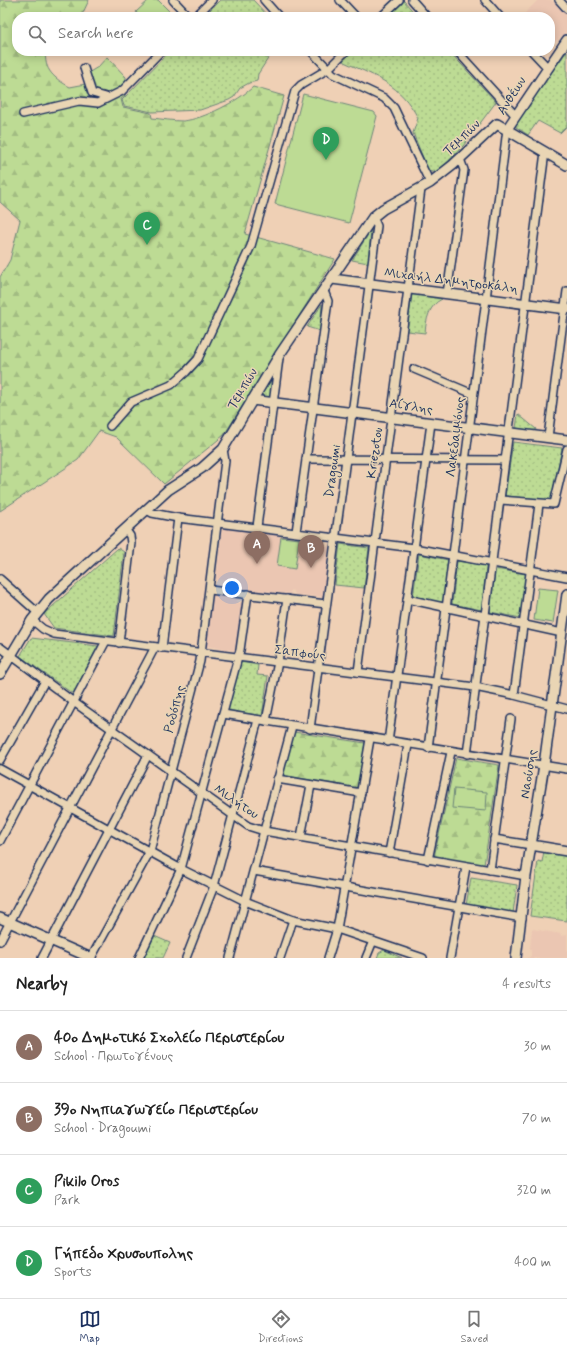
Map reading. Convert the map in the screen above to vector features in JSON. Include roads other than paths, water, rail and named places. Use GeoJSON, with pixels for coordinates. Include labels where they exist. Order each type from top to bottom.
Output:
{"type":"FeatureCollection","features":[{"type":"Feature","properties":{"kind":"street"},"geometry":{"type":"LineString","coordinates":[[173,0],[184,12]]}},
{"type":"Feature","properties":{"kind":"street"},"geometry":{"type":"LineString","coordinates":[[200,12],[212,0]]}},
{"type":"Feature","properties":{"kind":"street"},"geometry":{"type":"LineString","coordinates":[[264,0],[275,12]]}},
{"type":"Feature","properties":{"kind":"street"},"geometry":{"type":"LineString","coordinates":[[340,0],[351,12]]}},
{"type":"Feature","properties":{"kind":"street"},"geometry":{"type":"LineString","coordinates":[[386,12],[399,0]]}},
{"type":"Feature","properties":{"kind":"street"},"geometry":{"type":"LineString","coordinates":[[412,0],[423,12]]}},
{"type":"Feature","properties":{"kind":"street"},"geometry":{"type":"LineString","coordinates":[[485,0],[496,12]]}},
{"type":"Feature","properties":{"kind":"street"},"geometry":{"type":"LineString","coordinates":[[558,0],[567,9]]}},
{"type":"Feature","properties":{"kind":"street","name":"Ανθέων"},"geometry":{"type":"LineString","coordinates":[[506,128],[567,40]]}},
{"type":"Feature","properties":{"kind":"street"},"geometry":{"type":"LineString","coordinates":[[79,101],[94,104],[106,97],[122,91],[156,56]]}},
{"type":"Feature","properties":{"kind":"street"},"geometry":{"type":"LineString","coordinates":[[316,56],[328,69],[339,77],[384,98],[394,108],[430,183]]}},
{"type":"Feature","properties":{"kind":"street"},"geometry":{"type":"LineString","coordinates":[[110,426],[131,402],[171,385],[198,359],[251,246],[295,91],[301,85],[328,69],[341,56]]}},
{"type":"Feature","properties":{"kind":"street"},"geometry":{"type":"LineString","coordinates":[[462,56],[515,115]]}},
{"type":"Feature","properties":{"kind":"street"},"geometry":{"type":"LineString","coordinates":[[537,56],[547,67]]}},
{"type":"Feature","properties":{"kind":"street"},"geometry":{"type":"LineString","coordinates":[[84,68],[92,93]]}},
{"type":"Feature","properties":{"kind":"street"},"geometry":{"type":"LineString","coordinates":[[23,114],[79,101],[92,93],[106,97]]}},
{"type":"Feature","properties":{"kind":"street","name":"Τεμπών"},"geometry":{"type":"LineString","coordinates":[[0,674],[37,612],[168,490],[202,468],[223,449],[280,354],[373,217],[383,209],[430,183],[460,159],[494,125],[499,125],[506,128]]}},
{"type":"Feature","properties":{"kind":"street"},"geometry":{"type":"LineString","coordinates":[[506,128],[567,165]]}},
{"type":"Feature","properties":{"kind":"street","name":"Λακεδαιμόνος"},"geometry":{"type":"LineString","coordinates":[[428,748],[486,299],[506,128]]}},
{"type":"Feature","properties":{"kind":"street"},"geometry":{"type":"LineString","coordinates":[[467,754],[545,152]]}},
{"type":"Feature","properties":{"kind":"street"},"geometry":{"type":"LineString","coordinates":[[447,294],[464,170],[460,159]]}},
{"type":"Feature","properties":{"kind":"street","name":"Kriezotou"},"geometry":{"type":"LineString","coordinates":[[358,672],[421,189]]}},
{"type":"Feature","properties":{"kind":"street","name":"Dragoumi"},"geometry":{"type":"LineString","coordinates":[[310,729],[377,226],[373,217]]}},
{"type":"Feature","properties":{"kind":"street","name":"Μιχαήλ Δημητροκάλη"},"geometry":{"type":"LineString","coordinates":[[332,279],[566,309]]}},
{"type":"Feature","properties":{"kind":"street"},"geometry":{"type":"LineString","coordinates":[[296,532],[328,301],[324,290]]}},
{"type":"Feature","properties":{"kind":"street"},"geometry":{"type":"LineString","coordinates":[[548,437],[566,309],[567,291]]}},
{"type":"Feature","properties":{"kind":"street"},"geometry":{"type":"LineString","coordinates":[[257,527],[280,354]]}},
{"type":"Feature","properties":{"kind":"street"},"geometry":{"type":"LineString","coordinates":[[414,369],[473,394]]}},
{"type":"Feature","properties":{"kind":"street","name":"Αίγλης"},"geometry":{"type":"LineString","coordinates":[[252,400],[567,440]]}},
{"type":"Feature","properties":{"kind":"street"},"geometry":{"type":"LineString","coordinates":[[388,742],[430,423]]}},
{"type":"Feature","properties":{"kind":"street","name":"Ροδόπης"},"geometry":{"type":"LineString","coordinates":[[91,958],[150,851],[171,772],[202,652],[225,461],[223,449]]}},
{"type":"Feature","properties":{"kind":"street"},"geometry":{"type":"LineString","coordinates":[[500,500],[554,504],[567,449]]}},
{"type":"Feature","properties":{"kind":"street"},"geometry":{"type":"LineString","coordinates":[[306,459],[505,460]]}},
{"type":"Feature","properties":{"kind":"street"},"geometry":{"type":"LineString","coordinates":[[514,695],[539,504]]}},
{"type":"Feature","properties":{"kind":"street"},"geometry":{"type":"LineString","coordinates":[[146,510],[152,513],[178,518],[414,548],[567,577]]}},
{"type":"Feature","properties":{"kind":"street"},"geometry":{"type":"LineString","coordinates":[[0,941],[69,808],[158,647],[178,518]]}},
{"type":"Feature","properties":{"kind":"street"},"geometry":{"type":"LineString","coordinates":[[119,643],[131,543],[130,536],[125,529]]}},
{"type":"Feature","properties":{"kind":"street"},"geometry":{"type":"LineString","coordinates":[[0,579],[37,612]]}},
{"type":"Feature","properties":{"kind":"street"},"geometry":{"type":"LineString","coordinates":[[210,590],[326,604]]}},
{"type":"Feature","properties":{"kind":"street"},"geometry":{"type":"LineString","coordinates":[[139,958],[181,868],[238,657],[248,594]]}},
{"type":"Feature","properties":{"kind":"street","name":"Ναούσης"},"geometry":{"type":"LineString","coordinates":[[516,958],[526,876],[553,705],[567,594]]}},
{"type":"Feature","properties":{"kind":"street"},"geometry":{"type":"LineString","coordinates":[[266,721],[278,662],[287,599]]}},
{"type":"Feature","properties":{"kind":"street"},"geometry":{"type":"LineString","coordinates":[[407,599],[562,633]]}},
{"type":"Feature","properties":{"kind":"street","name":"Σαπφούς"},"geometry":{"type":"LineString","coordinates":[[32,620],[43,629],[54,634],[475,687],[514,695],[567,709]]}},
{"type":"Feature","properties":{"kind":"street"},"geometry":{"type":"LineString","coordinates":[[0,841],[75,703],[106,641]]}},
{"type":"Feature","properties":{"kind":"street","name":"Μιλήτου"},"geometry":{"type":"LineString","coordinates":[[0,647],[112,730],[248,826],[264,831],[466,867],[526,876]]}},
{"type":"Feature","properties":{"kind":"street"},"geometry":{"type":"LineString","coordinates":[[0,760],[46,681]]}},
{"type":"Feature","properties":{"kind":"street"},"geometry":{"type":"LineString","coordinates":[[223,714],[388,742],[567,769]]}},
{"type":"Feature","properties":{"kind":"street"},"geometry":{"type":"LineString","coordinates":[[490,870],[511,719]]}},
{"type":"Feature","properties":{"kind":"street"},"geometry":{"type":"LineString","coordinates":[[186,958],[214,886],[258,720]]}},
{"type":"Feature","properties":{"kind":"street"},"geometry":{"type":"LineString","coordinates":[[230,958],[292,726]]}},
{"type":"Feature","properties":{"kind":"street"},"geometry":{"type":"LineString","coordinates":[[328,958],[337,929],[370,739]]}},
{"type":"Feature","properties":{"kind":"street"},"geometry":{"type":"LineString","coordinates":[[390,853],[408,745]]}},
{"type":"Feature","properties":{"kind":"street"},"geometry":{"type":"LineString","coordinates":[[428,860],[451,752]]}},
{"type":"Feature","properties":{"kind":"street"},"geometry":{"type":"LineString","coordinates":[[42,958],[50,940],[148,755]]}},
{"type":"Feature","properties":{"kind":"street"},"geometry":{"type":"LineString","coordinates":[[0,769],[69,808],[214,886],[245,901],[294,920],[337,929],[373,941],[410,956],[423,958]]}},
{"type":"Feature","properties":{"kind":"street"},"geometry":{"type":"LineString","coordinates":[[277,779],[361,793]]}},
{"type":"Feature","properties":{"kind":"street"},"geometry":{"type":"LineString","coordinates":[[301,837],[311,785]]}},
{"type":"Feature","properties":{"kind":"street"},"geometry":{"type":"LineString","coordinates":[[494,839],[567,852]]}},
{"type":"Feature","properties":{"kind":"street"},"geometry":{"type":"LineString","coordinates":[[450,958],[466,867]]}},
{"type":"Feature","properties":{"kind":"street"},"geometry":{"type":"LineString","coordinates":[[254,871],[522,918]]}},
{"type":"Feature","properties":{"kind":"street"},"geometry":{"type":"LineString","coordinates":[[0,918],[91,958]]}},
{"type":"Feature","properties":{"kind":"street"},"geometry":{"type":"LineString","coordinates":[[280,958],[294,920]]}},
{"type":"Feature","properties":{"kind":"street"},"geometry":{"type":"LineString","coordinates":[[366,958],[373,941]]}},
{"type":"Feature","properties":{"kind":"place","name":"Γήπεδο Χρυσουπολης"},"geometry":{"type":"Point","coordinates":[326,160]}},
{"type":"Feature","properties":{"kind":"place","name":"Pikilo Oros"},"geometry":{"type":"Point","coordinates":[147,245]}},
{"type":"Feature","properties":{"kind":"place","name":"40ο Δημοτικό Σχολείο Περιστερίου"},"geometry":{"type":"Point","coordinates":[257,564]}},
{"type":"Feature","properties":{"kind":"place","name":"39ο Νηπιαγωγείο Περιστερίου"},"geometry":{"type":"Point","coordinates":[311,568]}}]}
